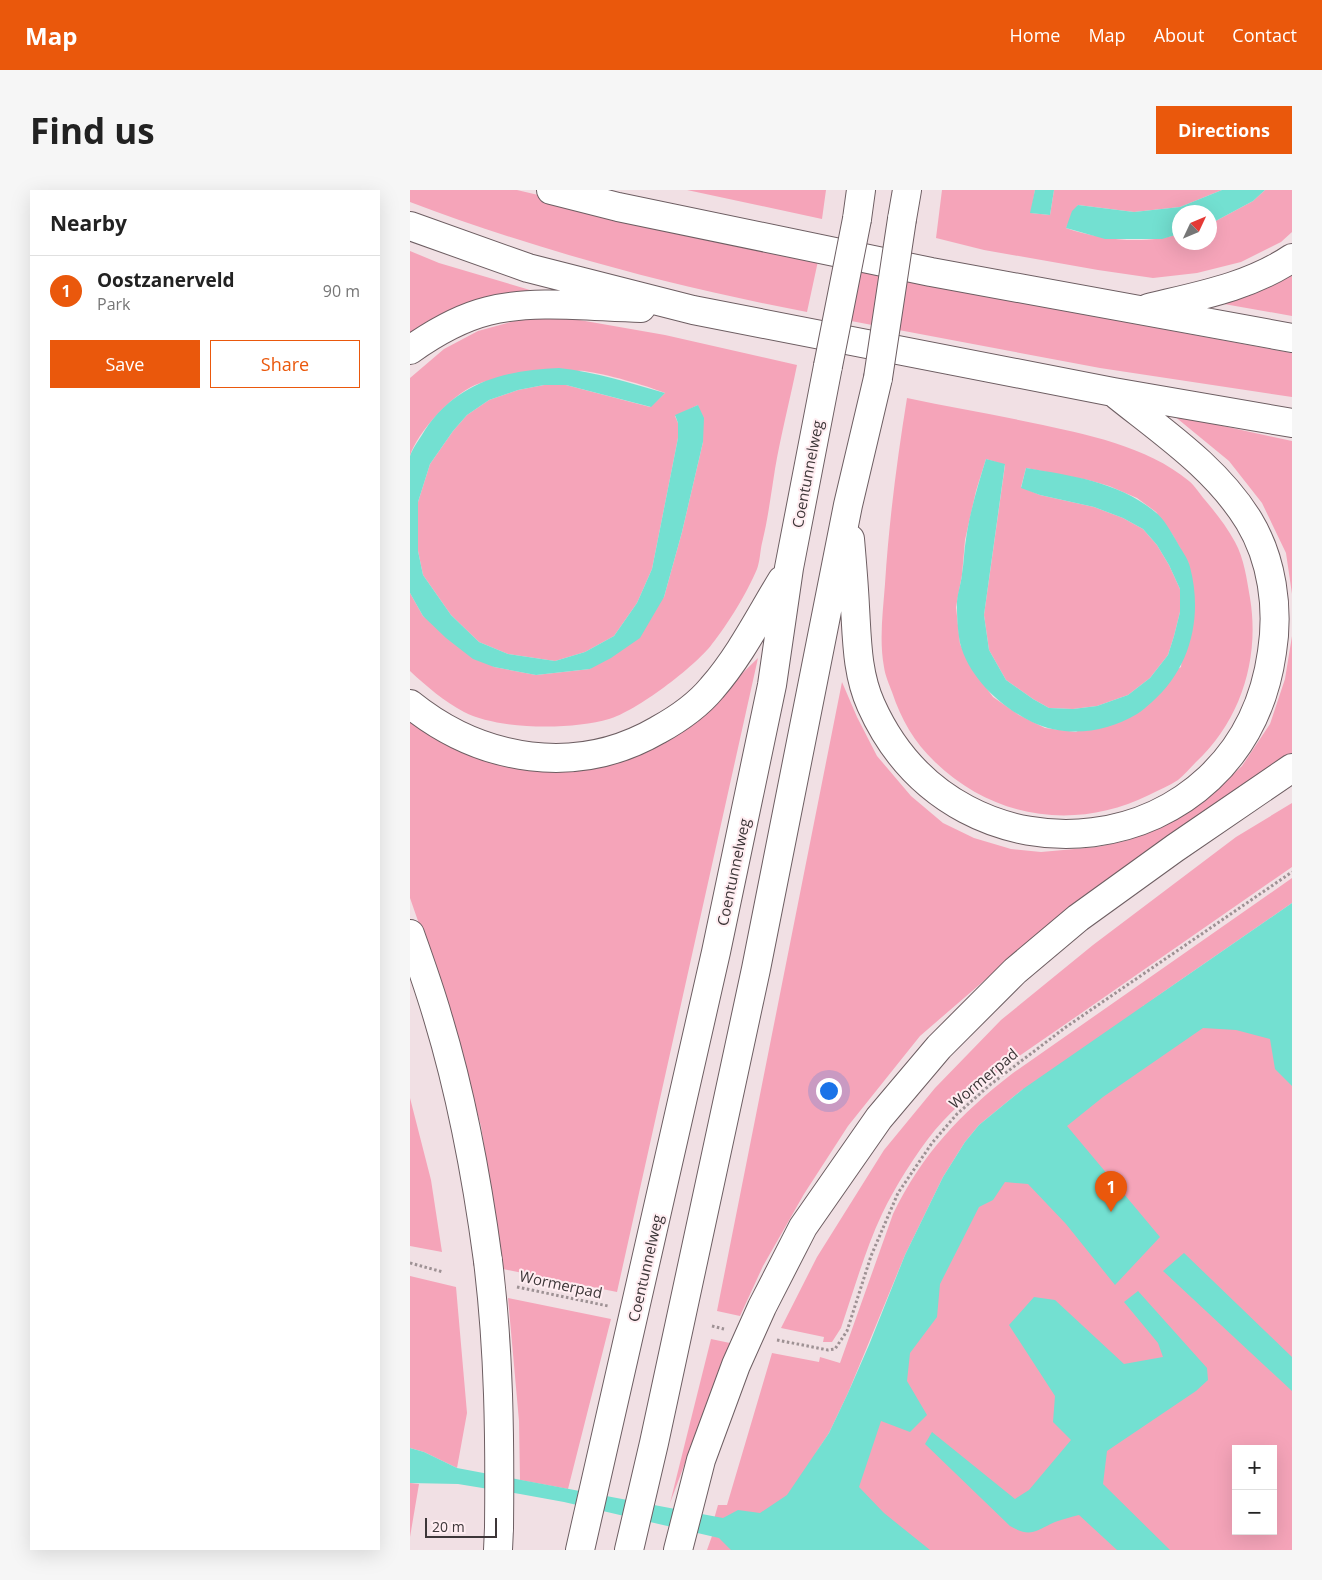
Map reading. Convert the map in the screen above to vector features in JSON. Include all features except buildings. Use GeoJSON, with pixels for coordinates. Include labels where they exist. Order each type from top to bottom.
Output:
{"type":"FeatureCollection","features":[{"type":"Feature","properties":{"kind":"highway"},"geometry":{"type":"LineString","coordinates":[[551,190],[618,207],[931,272],[1292,338]]}},
{"type":"Feature","properties":{"kind":"highway","name":"Coentunnelweg"},"geometry":{"type":"LineString","coordinates":[[580,1550],[608,1434],[734,866],[772,685],[789,568],[861,190]]}},
{"type":"Feature","properties":{"kind":"highway"},"geometry":{"type":"LineString","coordinates":[[629,1550],[654,1443],[758,960],[848,505],[878,378],[907,190]]}},
{"type":"Feature","properties":{"kind":"highway"},"geometry":{"type":"LineString","coordinates":[[410,226],[528,268],[693,310],[1113,392],[1292,424]]}},
{"type":"Feature","properties":{"kind":"highway"},"geometry":{"type":"LineString","coordinates":[[1140,310],[1239,285],[1266,273],[1292,258]]}},
{"type":"Feature","properties":{"kind":"highway"},"geometry":{"type":"LineString","coordinates":[[410,350],[452,324],[473,315],[509,307],[547,305],[693,310]]}},
{"type":"Feature","properties":{"kind":"highway"},"geometry":{"type":"LineString","coordinates":[[848,505],[860,669],[870,702],[884,730],[898,752],[917,772],[939,792],[962,807],[1004,826],[1028,831],[1051,834],[1096,832],[1118,828],[1161,812],[1200,787],[1216,772],[1240,741],[1254,716],[1262,696],[1272,657],[1275,619],[1273,590],[1260,543],[1250,522],[1234,498],[1196,458],[1113,392]]}},
{"type":"Feature","properties":{"kind":"highway"},"geometry":{"type":"LineString","coordinates":[[410,704],[442,726],[465,738],[488,747],[539,758],[589,756],[633,744],[673,722],[712,689],[732,662],[789,568]]}},
{"type":"Feature","properties":{"kind":"highway"},"geometry":{"type":"LineString","coordinates":[[678,1550],[701,1460],[736,1365],[762,1307],[803,1227],[879,1118],[939,1047],[1015,970],[1078,918],[1175,848],[1292,768]]}},
{"type":"Feature","properties":{"kind":"highway"},"geometry":{"type":"LineString","coordinates":[[410,934],[438,1016],[449,1056],[468,1141],[488,1261],[497,1360],[500,1438],[498,1539]]}},
{"type":"Feature","properties":{"kind":"path","name":"Wormerpad"},"geometry":{"type":"LineString","coordinates":[[777,1340],[828,1350],[835,1349],[847,1331],[871,1256],[898,1193],[932,1143],[957,1114],[991,1084],[1066,1027],[1292,872]]}},
{"type":"Feature","properties":{"kind":"path"},"geometry":{"type":"LineString","coordinates":[[410,1262],[443,1272]]}},
{"type":"Feature","properties":{"kind":"path","name":"Wormerpad"},"geometry":{"type":"LineString","coordinates":[[509,1285],[608,1306]]}},
{"type":"Feature","properties":{"kind":"path"},"geometry":{"type":"LineString","coordinates":[[712,1326],[729,1330]]}},
{"type":"Feature","properties":{"kind":"shaded area"},"geometry":{"type":"Polygon","coordinates":[[[410,190],[517,190],[818,261],[807,312],[656,279],[507,236],[410,202],[410,190]]]}},
{"type":"Feature","properties":{"kind":"shaded area"},"geometry":{"type":"Polygon","coordinates":[[[687,190],[826,190],[822,219],[687,190]]]}},
{"type":"Feature","properties":{"kind":"shaded area"},"geometry":{"type":"Polygon","coordinates":[[[942,190],[1035,190],[1031,213],[1050,215],[1054,190],[1222,190],[1185,205],[1172,205],[1172,208],[1134,212],[1078,205],[1066,228],[1094,236],[1122,240],[1152,239],[1172,236],[1172,250],[1217,250],[1217,220],[1253,201],[1265,190],[1292,190],[1292,232],[1281,242],[1241,262],[1197,273],[1153,278],[984,250],[936,238],[942,190]]]}},
{"type":"Feature","properties":{"kind":"shaded area"},"geometry":{"type":"Polygon","coordinates":[[[1035,190],[1054,190],[1050,215],[1030,213],[1035,190]]]}},
{"type":"Feature","properties":{"kind":"shaded area"},"geometry":{"type":"Polygon","coordinates":[[[1222,190],[1265,190],[1253,201],[1217,220],[1217,205],[1185,205],[1222,190]]]}},
{"type":"Feature","properties":{"kind":"shaded area"},"geometry":{"type":"Polygon","coordinates":[[[1078,205],[1134,212],[1172,208],[1172,236],[1162,239],[1105,239],[1066,228],[1072,211],[1078,205]]]}},
{"type":"Feature","properties":{"kind":"shaded area"},"geometry":{"type":"Polygon","coordinates":[[[410,251],[439,263],[530,290],[429,320],[410,334],[410,251]]]}},
{"type":"Feature","properties":{"kind":"shaded area"},"geometry":{"type":"Polygon","coordinates":[[[1292,267],[1292,316],[1224,304],[1292,267]]]}},
{"type":"Feature","properties":{"kind":"shaded area"},"geometry":{"type":"Polygon","coordinates":[[[860,271],[913,283],[1292,353],[1292,397],[1100,368],[851,321],[860,271]]]}},
{"type":"Feature","properties":{"kind":"shaded area"},"geometry":{"type":"Polygon","coordinates":[[[525,318],[568,318],[665,335],[797,365],[777,456],[759,563],[743,598],[712,644],[679,676],[649,698],[620,715],[594,723],[536,726],[516,725],[479,718],[464,712],[450,703],[410,671],[410,593],[423,616],[494,667],[536,675],[590,669],[664,597],[682,532],[703,442],[698,405],[675,416],[678,423],[678,438],[652,569],[637,603],[614,636],[585,652],[555,661],[508,654],[479,642],[451,615],[423,575],[418,551],[418,502],[430,464],[453,431],[467,415],[489,400],[518,390],[544,385],[566,385],[650,407],[665,393],[625,380],[584,371],[494,379],[466,390],[446,406],[420,436],[410,456],[410,378],[444,349],[478,331],[525,318]]]}},
{"type":"Feature","properties":{"kind":"shaded area"},"geometry":{"type":"Polygon","coordinates":[[[559,368],[600,375],[665,393],[651,407],[566,385],[544,385],[518,390],[489,400],[467,415],[453,431],[430,464],[418,502],[418,551],[423,575],[451,615],[479,642],[508,654],[555,661],[585,652],[614,636],[637,603],[652,569],[678,438],[678,423],[675,415],[698,405],[704,418],[703,442],[682,532],[664,597],[640,638],[611,658],[590,669],[536,675],[494,667],[473,659],[446,638],[423,616],[410,593],[410,456],[425,430],[438,414],[452,400],[467,390],[501,376],[539,369],[559,368]]]}},
{"type":"Feature","properties":{"kind":"shaded area"},"geometry":{"type":"Polygon","coordinates":[[[907,398],[1053,427],[1135,450],[1172,469],[1191,483],[1217,515],[1235,542],[1245,569],[1252,621],[1249,665],[1244,687],[1225,727],[1212,745],[1178,780],[1149,795],[1121,806],[1093,813],[1065,815],[1037,813],[1009,807],[983,796],[958,781],[935,762],[909,730],[885,673],[882,646],[882,615],[889,537],[907,398]],[[986,459],[976,491],[965,540],[962,575],[956,607],[960,644],[971,667],[993,697],[1019,715],[1045,728],[1076,732],[1181,667],[1189,564],[1172,534],[1156,512],[1137,498],[1109,486],[1088,480],[1026,468],[1021,487],[1040,495],[1094,507],[1123,518],[1143,529],[1157,545],[1180,589],[1180,612],[1168,655],[1150,678],[1128,695],[1097,706],[1073,709],[1049,708],[1006,680],[989,650],[984,615],[1005,465],[986,459]]]}},
{"type":"Feature","properties":{"kind":"shaded area"},"geometry":{"type":"Polygon","coordinates":[[[1173,415],[1292,441],[1292,594],[1286,553],[1262,503],[1229,461],[1173,415]]]}},
{"type":"Feature","properties":{"kind":"shaded area"},"geometry":{"type":"Polygon","coordinates":[[[986,459],[1005,464],[984,615],[989,650],[1006,680],[1049,708],[1073,709],[1097,706],[1128,695],[1150,678],[1168,655],[1180,612],[1180,589],[1157,545],[1143,529],[1123,518],[1094,507],[1040,495],[1021,488],[1026,468],[1076,477],[1109,486],[1140,501],[1154,511],[1170,530],[1189,564],[1194,585],[1194,622],[1185,657],[1176,673],[1152,702],[1137,714],[1112,726],[1085,731],[1072,732],[1045,727],[1020,716],[998,700],[971,668],[964,656],[960,643],[957,604],[970,518],[986,459]]]}},
{"type":"Feature","properties":{"kind":"shaded area"},"geometry":{"type":"Polygon","coordinates":[[[1292,636],[1292,755],[1008,960],[920,1036],[848,1126],[804,1194],[763,1266],[740,1316],[717,1311],[842,682],[877,756],[911,796],[943,823],[974,838],[1011,849],[1041,852],[1097,847],[1129,840],[1201,804],[1242,766],[1270,724],[1285,679],[1292,636]]]}},
{"type":"Feature","properties":{"kind":"shaded area"},"geometry":{"type":"Polygon","coordinates":[[[758,658],[617,1292],[503,1269],[481,1126],[441,987],[410,898],[410,714],[582,764],[721,694],[758,658]]]}},
{"type":"Feature","properties":{"kind":"shaded area"},"geometry":{"type":"Polygon","coordinates":[[[1292,803],[1292,867],[1005,1066],[960,1104],[935,1130],[906,1170],[882,1214],[865,1256],[841,1328],[832,1342],[823,1342],[824,1337],[781,1328],[817,1257],[884,1150],[935,1088],[1001,1020],[1093,945],[1236,837],[1292,803]]]}},
{"type":"Feature","properties":{"kind":"shaded area"},"geometry":{"type":"Polygon","coordinates":[[[1292,878],[1292,903],[1143,1006],[1292,905],[1292,1550],[707,1550],[712,1536],[718,1537],[710,1533],[718,1505],[727,1505],[772,1353],[819,1362],[820,1357],[840,1363],[893,1214],[904,1192],[944,1136],[994,1088],[1292,878]],[[1023,1089],[979,1125],[965,1142],[943,1177],[905,1255],[848,1393],[829,1433],[815,1454],[831,1435],[1023,1089]]]}},
{"type":"Feature","properties":{"kind":"shaded area"},"geometry":{"type":"Polygon","coordinates":[[[1292,903],[1292,1086],[1275,1069],[1270,1039],[1236,1030],[1203,1028],[1103,1097],[1067,1126],[1160,1237],[1115,1285],[1066,1224],[1028,1184],[1005,1182],[993,1200],[979,1207],[940,1284],[937,1317],[910,1353],[907,1381],[927,1415],[910,1432],[881,1421],[859,1487],[884,1513],[930,1550],[731,1550],[719,1538],[564,1502],[458,1484],[410,1483],[410,1448],[424,1452],[457,1468],[723,1518],[738,1510],[760,1513],[787,1495],[829,1433],[869,1345],[905,1255],[943,1177],[965,1142],[979,1125],[1023,1089],[1292,903]]]}},
{"type":"Feature","properties":{"kind":"shaded area"},"geometry":{"type":"Polygon","coordinates":[[[410,1098],[431,1180],[442,1252],[410,1246],[410,1098]]]}},
{"type":"Feature","properties":{"kind":"shaded area"},"geometry":{"type":"Polygon","coordinates":[[[1184,1253],[1292,1357],[1292,1391],[1163,1271],[1184,1253]]]}},
{"type":"Feature","properties":{"kind":"shaded area"},"geometry":{"type":"Polygon","coordinates":[[[410,1276],[456,1287],[467,1413],[457,1468],[424,1452],[410,1448],[410,1276]]]}},
{"type":"Feature","properties":{"kind":"shaded area"},"geometry":{"type":"Polygon","coordinates":[[[1138,1291],[1207,1368],[1208,1380],[1196,1391],[1107,1451],[1103,1484],[1170,1550],[1117,1550],[1079,1515],[1055,1522],[1033,1532],[1017,1530],[1010,1526],[925,1444],[932,1432],[1015,1499],[1029,1490],[1071,1440],[1053,1422],[1055,1396],[1009,1325],[1034,1297],[1055,1300],[1124,1364],[1163,1357],[1158,1343],[1124,1302],[1138,1291]]]}},
{"type":"Feature","properties":{"kind":"shaded area"},"geometry":{"type":"Polygon","coordinates":[[[508,1298],[611,1319],[568,1489],[520,1480],[519,1421],[508,1298]]]}},
{"type":"Feature","properties":{"kind":"shaded area"},"geometry":{"type":"Polygon","coordinates":[[[711,1339],[730,1343],[670,1503],[711,1339]]]}},
{"type":"Feature","properties":{"kind":"shaded area"},"geometry":{"type":"Polygon","coordinates":[[[410,1483],[419,1484],[410,1537],[410,1483]]]}},
{"type":"Feature","properties":{"kind":"place","name":"Oostzanerveld"},"geometry":{"type":"Point","coordinates":[1111,1212]}}]}
